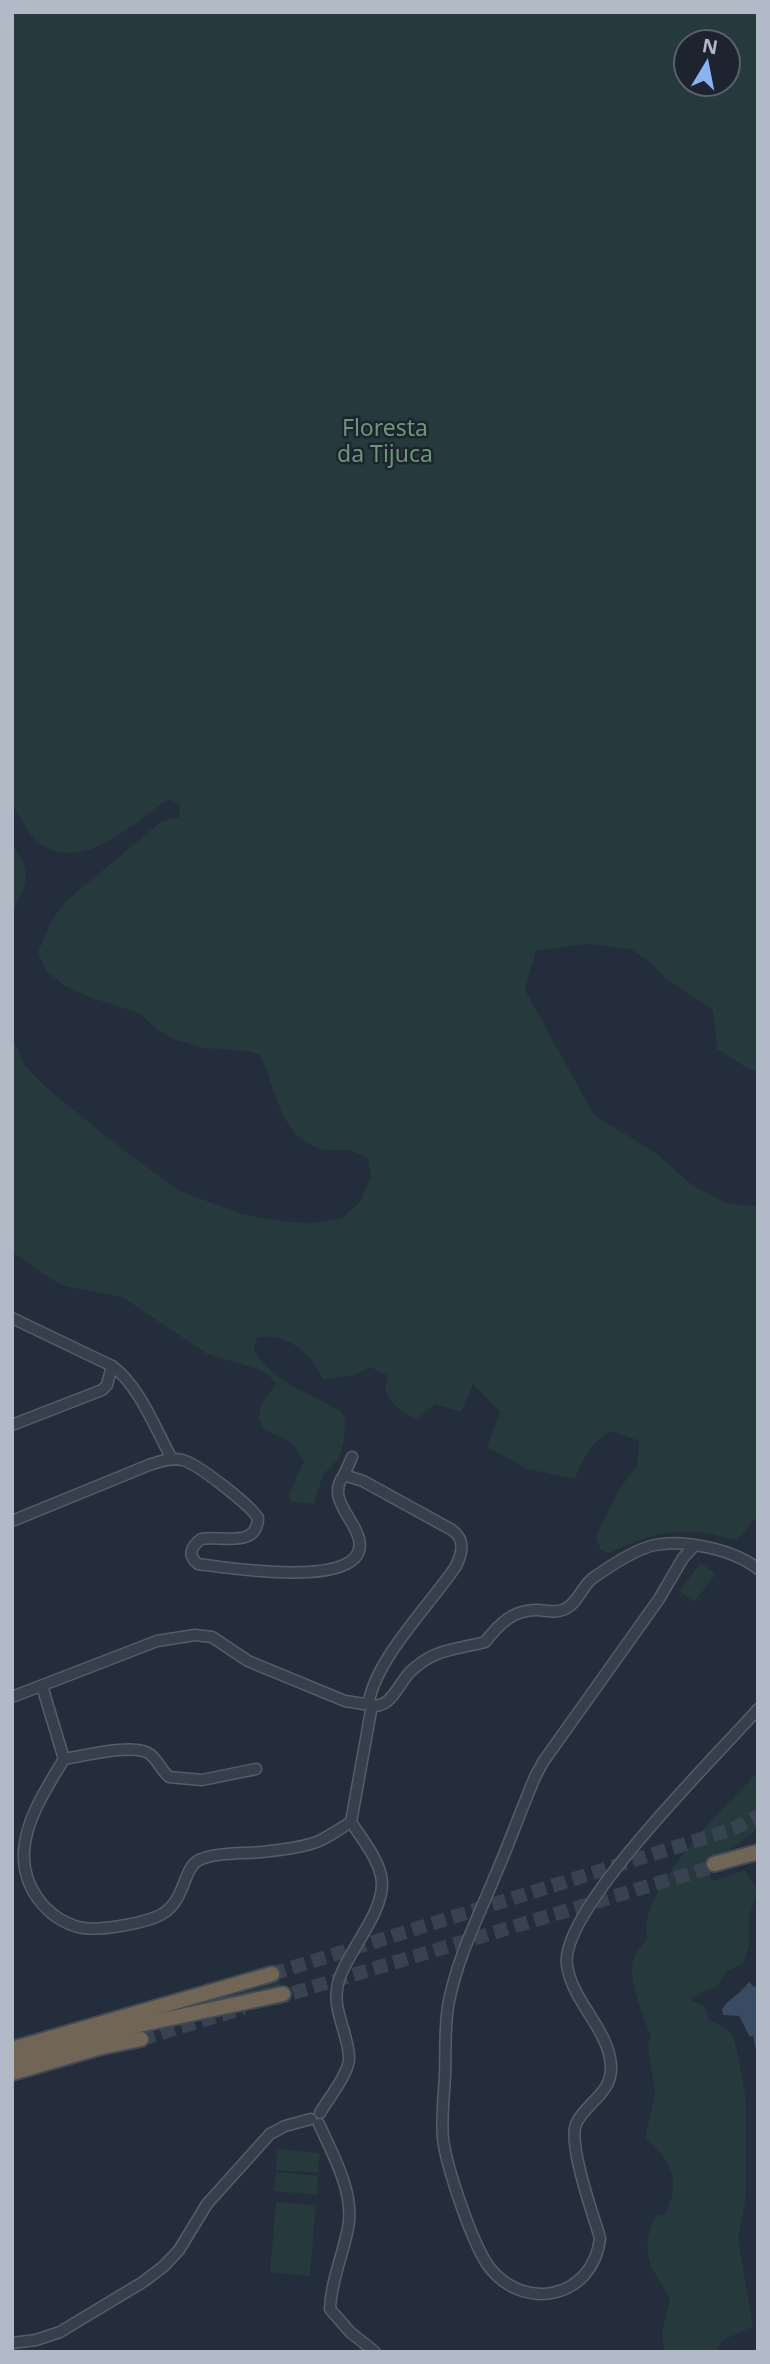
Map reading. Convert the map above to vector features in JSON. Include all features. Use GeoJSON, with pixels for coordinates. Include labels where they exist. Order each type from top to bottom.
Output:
{"type":"FeatureCollection","features":[{"type":"Feature","properties":{"kind":"highway"},"geometry":{"type":"LineString","coordinates":[[715,1865],[758,1852]]}},
{"type":"Feature","properties":{"kind":"highway"},"geometry":{"type":"LineString","coordinates":[[12,2049],[272,1975]]}},
{"type":"Feature","properties":{"kind":"highway"},"geometry":{"type":"LineString","coordinates":[[12,2061],[139,2025],[283,1994]]}},
{"type":"Feature","properties":{"kind":"highway"},"geometry":{"type":"LineString","coordinates":[[12,2042],[141,2013]]}},
{"type":"Feature","properties":{"kind":"highway"},"geometry":{"type":"LineString","coordinates":[[12,2073],[98,2048],[141,2039]]}},
{"type":"Feature","properties":{"kind":"street"},"geometry":{"type":"LineString","coordinates":[[12,1318],[111,1366],[122,1374],[172,1459]]}},
{"type":"Feature","properties":{"kind":"street"},"geometry":{"type":"LineString","coordinates":[[12,1425],[102,1390],[107,1385],[111,1366]]}},
{"type":"Feature","properties":{"kind":"street"},"geometry":{"type":"LineString","coordinates":[[12,1521],[149,1465],[172,1459],[184,1460],[242,1501],[258,1518],[254,1532],[246,1538],[201,1539],[192,1548],[192,1559],[198,1564],[296,1573],[338,1568],[351,1560],[359,1543],[339,1500],[337,1489],[352,1457]]}},
{"type":"Feature","properties":{"kind":"street"},"geometry":{"type":"LineString","coordinates":[[12,2343],[36,2340],[60,2332],[143,2282],[164,2266],[178,2250],[207,2204],[270,2134],[285,2126],[317,2119],[345,2072],[350,2056],[336,2004],[339,1979],[369,1922],[382,1890],[379,1871],[351,1822],[374,1682],[456,1566],[462,1543],[452,1530],[363,1481],[344,1475]]}},
{"type":"Feature","properties":{"kind":"street"},"geometry":{"type":"LineString","coordinates":[[12,1697],[157,1641],[195,1635],[212,1637],[248,1661],[345,1701],[384,1705],[401,1681],[423,1662],[452,1648],[485,1642],[516,1612],[564,1609],[574,1602],[591,1579],[652,1545],[694,1546],[732,1553],[758,1569]]}},
{"type":"Feature","properties":{"kind":"street"},"geometry":{"type":"LineString","coordinates":[[694,1546],[660,1599],[543,1762],[456,1970],[448,2005],[443,2116],[447,2161],[476,2242],[488,2264],[501,2279],[521,2290],[551,2293],[567,2289],[583,2278],[593,2266],[600,2238],[573,2139],[579,2119],[608,2084],[611,2060],[566,1966],[566,1950],[573,1932],[611,1874],[685,1787],[758,1709]]}},
{"type":"Feature","properties":{"kind":"street"},"geometry":{"type":"LineString","coordinates":[[42,1686],[64,1759],[28,1826],[24,1851],[26,1877],[36,1899],[55,1916],[77,1927],[92,1928],[143,1921],[158,1916],[172,1907],[183,1890],[191,1866],[198,1860],[318,1842],[351,1822]]}},
{"type":"Feature","properties":{"kind":"street"},"geometry":{"type":"LineString","coordinates":[[64,1759],[123,1750],[144,1751],[151,1755],[169,1777],[201,1780],[256,1769]]}},
{"type":"Feature","properties":{"kind":"street"},"geometry":{"type":"LineString","coordinates":[[317,2119],[344,2184],[348,2202],[349,2225],[332,2287],[330,2309],[350,2332],[375,2352]]}},
{"type":"Feature","properties":{"kind":"green space","name":"Floresta da Tijuca"},"geometry":{"type":"Polygon","coordinates":[[[12,12],[758,12],[758,1072],[748,1069],[717,1049],[713,1010],[666,979],[652,964],[631,949],[587,944],[536,951],[525,990],[594,1115],[656,1153],[692,1185],[729,1204],[758,1206],[758,1515],[737,1540],[704,1533],[667,1533],[631,1543],[608,1554],[600,1549],[596,1536],[621,1487],[637,1465],[639,1441],[611,1431],[589,1451],[575,1479],[527,1469],[487,1447],[500,1412],[473,1384],[461,1412],[435,1404],[416,1419],[401,1411],[391,1400],[385,1390],[388,1376],[370,1367],[356,1375],[322,1380],[313,1361],[297,1347],[277,1338],[257,1338],[254,1350],[261,1361],[281,1379],[341,1411],[345,1419],[344,1440],[339,1458],[323,1475],[314,1504],[291,1502],[289,1493],[304,1461],[291,1442],[265,1430],[259,1420],[260,1405],[276,1384],[268,1374],[207,1354],[122,1297],[68,1287],[54,1281],[12,1252],[12,1035],[25,1066],[49,1090],[180,1191],[242,1214],[311,1223],[341,1219],[360,1202],[371,1176],[368,1159],[348,1150],[320,1149],[306,1143],[296,1133],[281,1110],[260,1055],[246,1051],[203,1048],[176,1040],[157,1030],[139,1013],[89,997],[65,986],[46,971],[38,952],[52,920],[66,901],[162,821],[179,817],[180,806],[169,799],[109,841],[75,853],[58,852],[41,844],[28,831],[12,805],[12,12]]]}},
{"type":"Feature","properties":{"kind":"green space"},"geometry":{"type":"Polygon","coordinates":[[[12,843],[23,864],[26,878],[12,914],[12,843]]]}},
{"type":"Feature","properties":{"kind":"green space"},"geometry":{"type":"Polygon","coordinates":[[[701,1563],[716,1574],[694,1602],[679,1591],[701,1563]]]}},
{"type":"Feature","properties":{"kind":"green space"},"geometry":{"type":"Polygon","coordinates":[[[758,1772],[758,1829],[713,1862],[709,1874],[713,1881],[745,1870],[758,1891],[749,1916],[749,1944],[744,1963],[726,1972],[717,1987],[700,1992],[691,2000],[705,2007],[709,2020],[725,2028],[733,2036],[739,2059],[746,2101],[746,2196],[738,2239],[753,2326],[722,2341],[716,2352],[664,2352],[662,2333],[670,2299],[652,2268],[647,2250],[655,2216],[665,2214],[670,2202],[673,2181],[667,2163],[645,2138],[655,2094],[648,2046],[651,2035],[634,1988],[633,1961],[647,1938],[648,1918],[669,1873],[706,1827],[758,1772]]]}},
{"type":"Feature","properties":{"kind":"green space"},"geometry":{"type":"Polygon","coordinates":[[[279,1976],[282,1990],[171,2013],[170,2009],[279,1976]]]}},
{"type":"Feature","properties":{"kind":"green space"},"geometry":{"type":"Polygon","coordinates":[[[277,2149],[320,2153],[318,2173],[276,2170],[277,2149]]]}},
{"type":"Feature","properties":{"kind":"green space"},"geometry":{"type":"Polygon","coordinates":[[[276,2172],[318,2176],[317,2195],[274,2191],[276,2172]]]}},
{"type":"Feature","properties":{"kind":"green space"},"geometry":{"type":"Polygon","coordinates":[[[276,2202],[316,2205],[310,2276],[270,2273],[276,2202]]]}},
{"type":"Feature","properties":{"kind":"water"},"geometry":{"type":"Polygon","coordinates":[[[749,1982],[754,1987],[758,1986],[758,2061],[753,2035],[750,2037],[739,2016],[723,2015],[722,2009],[749,1982]]]}},
{"type":"Feature","properties":{"kind":"tunnel"},"geometry":{"type":"LineString","coordinates":[[272,1974],[733,1829],[758,1816]]}},
{"type":"Feature","properties":{"kind":"tunnel"},"geometry":{"type":"LineString","coordinates":[[273,1999],[715,1866]]}},
{"type":"Feature","properties":{"kind":"tunnel"},"geometry":{"type":"LineString","coordinates":[[141,2039],[244,2008]]}}]}
